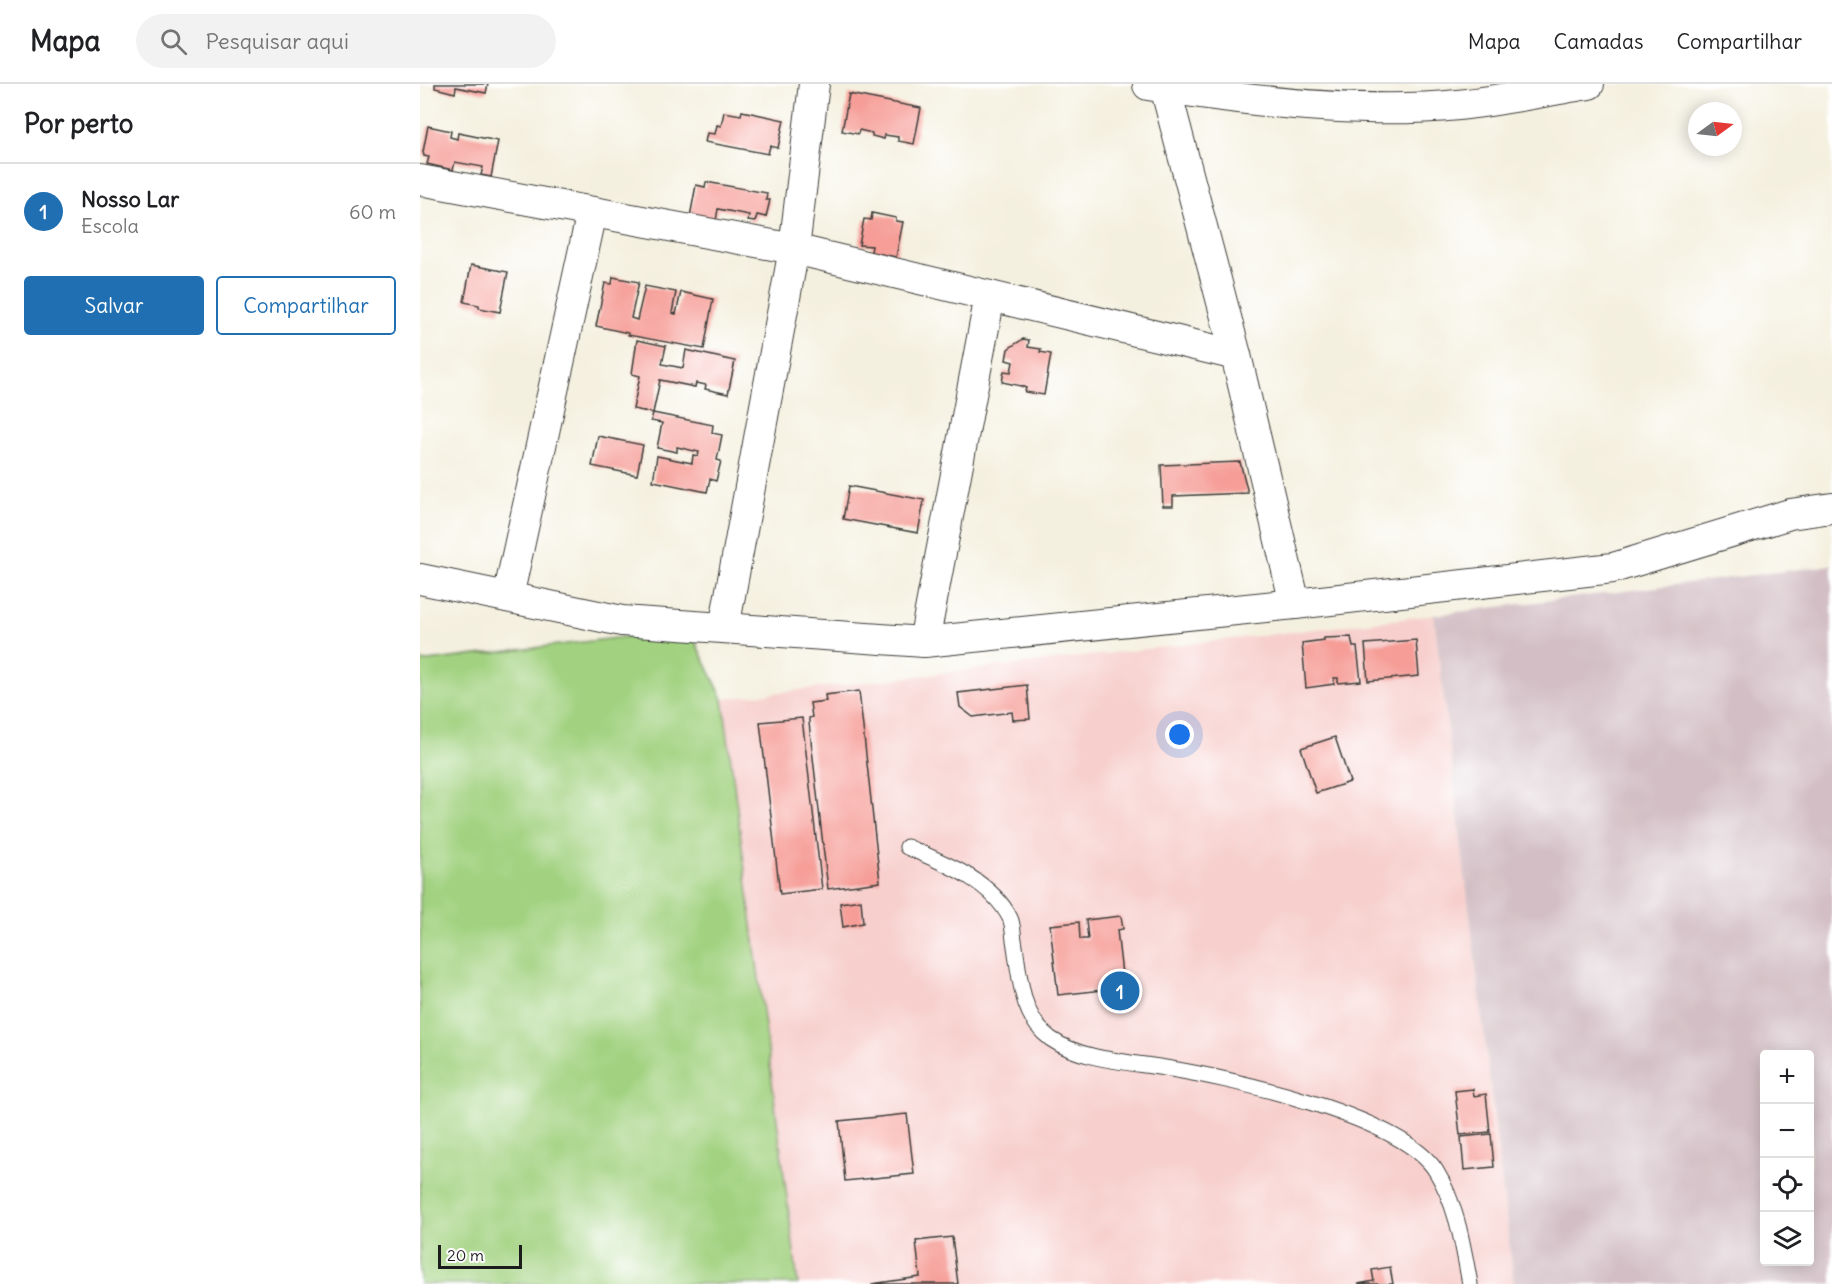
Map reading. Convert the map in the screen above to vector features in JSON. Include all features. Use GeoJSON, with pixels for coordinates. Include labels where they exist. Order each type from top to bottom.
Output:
{"type":"FeatureCollection","features":[{"type":"Feature","properties":{"kind":"street"},"geometry":{"type":"LineString","coordinates":[[724,628],[794,249],[814,84]]}},
{"type":"Feature","properties":{"kind":"street"},"geometry":{"type":"LineString","coordinates":[[1295,604],[1236,355],[1155,86],[1261,100],[1346,107],[1407,108],[1458,105],[1588,84]]}},
{"type":"Feature","properties":{"kind":"street"},"geometry":{"type":"LineString","coordinates":[[420,180],[794,249],[1236,355]]}},
{"type":"Feature","properties":{"kind":"street"},"geometry":{"type":"LineString","coordinates":[[508,597],[592,212]]}},
{"type":"Feature","properties":{"kind":"street"},"geometry":{"type":"LineString","coordinates":[[924,642],[990,296]]}},
{"type":"Feature","properties":{"kind":"street"},"geometry":{"type":"LineString","coordinates":[[420,579],[622,621],[924,642],[1295,604],[1613,568],[1790,514],[1832,508]]}},
{"type":"Feature","properties":{"kind":"lane"},"geometry":{"type":"LineString","coordinates":[[907,847],[971,878],[994,896],[1010,919],[1022,993],[1034,1023],[1052,1040],[1086,1055],[1197,1073],[1283,1093],[1380,1129],[1415,1150],[1436,1170],[1451,1200],[1470,1284]]}},
{"type":"Feature","properties":{"kind":"shaded area"},"geometry":{"type":"Polygon","coordinates":[[[1832,565],[1832,1284],[1514,1284],[1434,615],[1832,565]]]}},
{"type":"Feature","properties":{"kind":"shaded area"},"geometry":{"type":"Polygon","coordinates":[[[1434,615],[1514,1284],[798,1284],[723,699],[1434,615]]]}},
{"type":"Feature","properties":{"kind":"green space"},"geometry":{"type":"Polygon","coordinates":[[[689,629],[723,699],[798,1284],[420,1284],[420,662],[689,629]]]}},
{"type":"Feature","properties":{"kind":"building"},"geometry":{"type":"Polygon","coordinates":[[[435,84],[488,84],[486,93],[456,87],[455,93],[435,88],[435,84]]]}},
{"type":"Feature","properties":{"kind":"building"},"geometry":{"type":"Polygon","coordinates":[[[849,94],[921,108],[914,144],[898,141],[898,137],[885,135],[884,139],[859,130],[858,134],[842,131],[849,94]]]}},
{"type":"Feature","properties":{"kind":"building"},"geometry":{"type":"Polygon","coordinates":[[[742,111],[784,120],[778,148],[770,146],[768,154],[705,142],[707,133],[715,134],[717,125],[721,126],[724,112],[741,115],[742,111]]]}},
{"type":"Feature","properties":{"kind":"building"},"geometry":{"type":"Polygon","coordinates":[[[428,126],[451,131],[450,137],[457,139],[458,133],[498,141],[491,177],[481,175],[483,167],[455,162],[453,170],[427,164],[429,157],[424,156],[423,152],[428,126]]]}},
{"type":"Feature","properties":{"kind":"building"},"geometry":{"type":"Polygon","coordinates":[[[706,182],[767,193],[766,200],[770,200],[766,217],[757,215],[755,222],[748,221],[749,215],[718,209],[716,221],[690,217],[696,185],[705,187],[706,182]]]}},
{"type":"Feature","properties":{"kind":"building"},"geometry":{"type":"Polygon","coordinates":[[[872,213],[896,218],[896,221],[903,222],[896,257],[871,252],[872,246],[859,245],[864,219],[871,220],[872,213]]]}},
{"type":"Feature","properties":{"kind":"building"},"geometry":{"type":"Polygon","coordinates":[[[471,265],[508,272],[500,312],[464,302],[471,265]]]}},
{"type":"Feature","properties":{"kind":"building"},"geometry":{"type":"Polygon","coordinates":[[[613,277],[639,282],[631,318],[637,320],[645,286],[676,292],[672,313],[676,314],[681,292],[713,299],[704,349],[628,335],[628,333],[596,326],[605,283],[612,284],[613,277]]]}},
{"type":"Feature","properties":{"kind":"building"},"geometry":{"type":"Polygon","coordinates":[[[1023,339],[1029,340],[1028,347],[1041,349],[1040,352],[1051,354],[1044,395],[1025,392],[1026,388],[1002,382],[1004,371],[1011,372],[1013,362],[1006,360],[1008,349],[1023,339]]]}},
{"type":"Feature","properties":{"kind":"building"},"geometry":{"type":"Polygon","coordinates":[[[637,340],[666,346],[662,364],[683,368],[686,350],[735,361],[728,394],[705,389],[706,385],[696,383],[695,387],[660,380],[653,413],[633,409],[640,376],[632,374],[637,340]]]}},
{"type":"Feature","properties":{"kind":"building"},"geometry":{"type":"Polygon","coordinates":[[[653,413],[713,425],[712,433],[722,435],[717,460],[721,461],[716,481],[710,479],[707,492],[653,481],[657,456],[692,463],[693,455],[698,456],[699,452],[677,447],[677,452],[657,448],[662,423],[651,421],[653,413]]]}},
{"type":"Feature","properties":{"kind":"building"},"geometry":{"type":"Polygon","coordinates":[[[598,436],[643,445],[637,475],[592,466],[598,436]]]}},
{"type":"Feature","properties":{"kind":"building"},"geometry":{"type":"Polygon","coordinates":[[[1240,462],[1248,493],[1173,496],[1173,506],[1163,506],[1161,465],[1240,462]]]}},
{"type":"Feature","properties":{"kind":"building"},"geometry":{"type":"Polygon","coordinates":[[[849,486],[924,500],[918,533],[843,519],[849,486]]]}},
{"type":"Feature","properties":{"kind":"building"},"geometry":{"type":"Polygon","coordinates":[[[1351,637],[1353,647],[1357,647],[1361,681],[1338,683],[1338,678],[1334,678],[1334,684],[1306,688],[1302,643],[1324,640],[1324,638],[1351,637]]]}},
{"type":"Feature","properties":{"kind":"building"},"geometry":{"type":"Polygon","coordinates":[[[1416,640],[1419,676],[1368,681],[1365,644],[1416,640]]]}},
{"type":"Feature","properties":{"kind":"building"},"geometry":{"type":"Polygon","coordinates":[[[1027,685],[1030,719],[1013,720],[1012,712],[973,717],[960,707],[958,693],[1027,685]]]}},
{"type":"Feature","properties":{"kind":"building"},"geometry":{"type":"Polygon","coordinates":[[[859,691],[880,882],[828,889],[809,723],[809,718],[812,717],[810,703],[826,701],[825,695],[859,691]]]}},
{"type":"Feature","properties":{"kind":"building"},"geometry":{"type":"Polygon","coordinates":[[[802,718],[822,889],[780,894],[760,722],[802,718]]]}},
{"type":"Feature","properties":{"kind":"building"},"geometry":{"type":"Polygon","coordinates":[[[1335,737],[1350,782],[1316,793],[1301,748],[1335,737]]]}},
{"type":"Feature","properties":{"kind":"building"},"geometry":{"type":"Polygon","coordinates":[[[861,900],[863,923],[843,927],[840,903],[861,900]]]}},
{"type":"Feature","properties":{"kind":"building"},"geometry":{"type":"Polygon","coordinates":[[[1121,916],[1123,929],[1117,930],[1122,974],[1128,974],[1130,987],[1058,995],[1050,925],[1079,922],[1080,939],[1088,939],[1086,920],[1121,916]]]}},
{"type":"Feature","properties":{"kind":"building"},"geometry":{"type":"Polygon","coordinates":[[[1473,1089],[1474,1096],[1486,1094],[1490,1132],[1460,1135],[1455,1091],[1473,1089]]]}},
{"type":"Feature","properties":{"kind":"building"},"geometry":{"type":"Polygon","coordinates":[[[907,1114],[914,1174],[845,1181],[839,1121],[907,1114]]]}},
{"type":"Feature","properties":{"kind":"building"},"geometry":{"type":"Polygon","coordinates":[[[1491,1134],[1494,1167],[1464,1170],[1461,1137],[1491,1134]]]}},
{"type":"Feature","properties":{"kind":"building"},"geometry":{"type":"Polygon","coordinates":[[[952,1237],[958,1284],[871,1284],[920,1277],[916,1241],[952,1237]]]}},
{"type":"Feature","properties":{"kind":"building"},"geometry":{"type":"Polygon","coordinates":[[[1390,1267],[1393,1284],[1358,1284],[1374,1281],[1372,1270],[1390,1267]]]}},
{"type":"Feature","properties":{"kind":"place","name":"Nosso Lar"},"geometry":{"type":"Point","coordinates":[1120,991]}}]}
